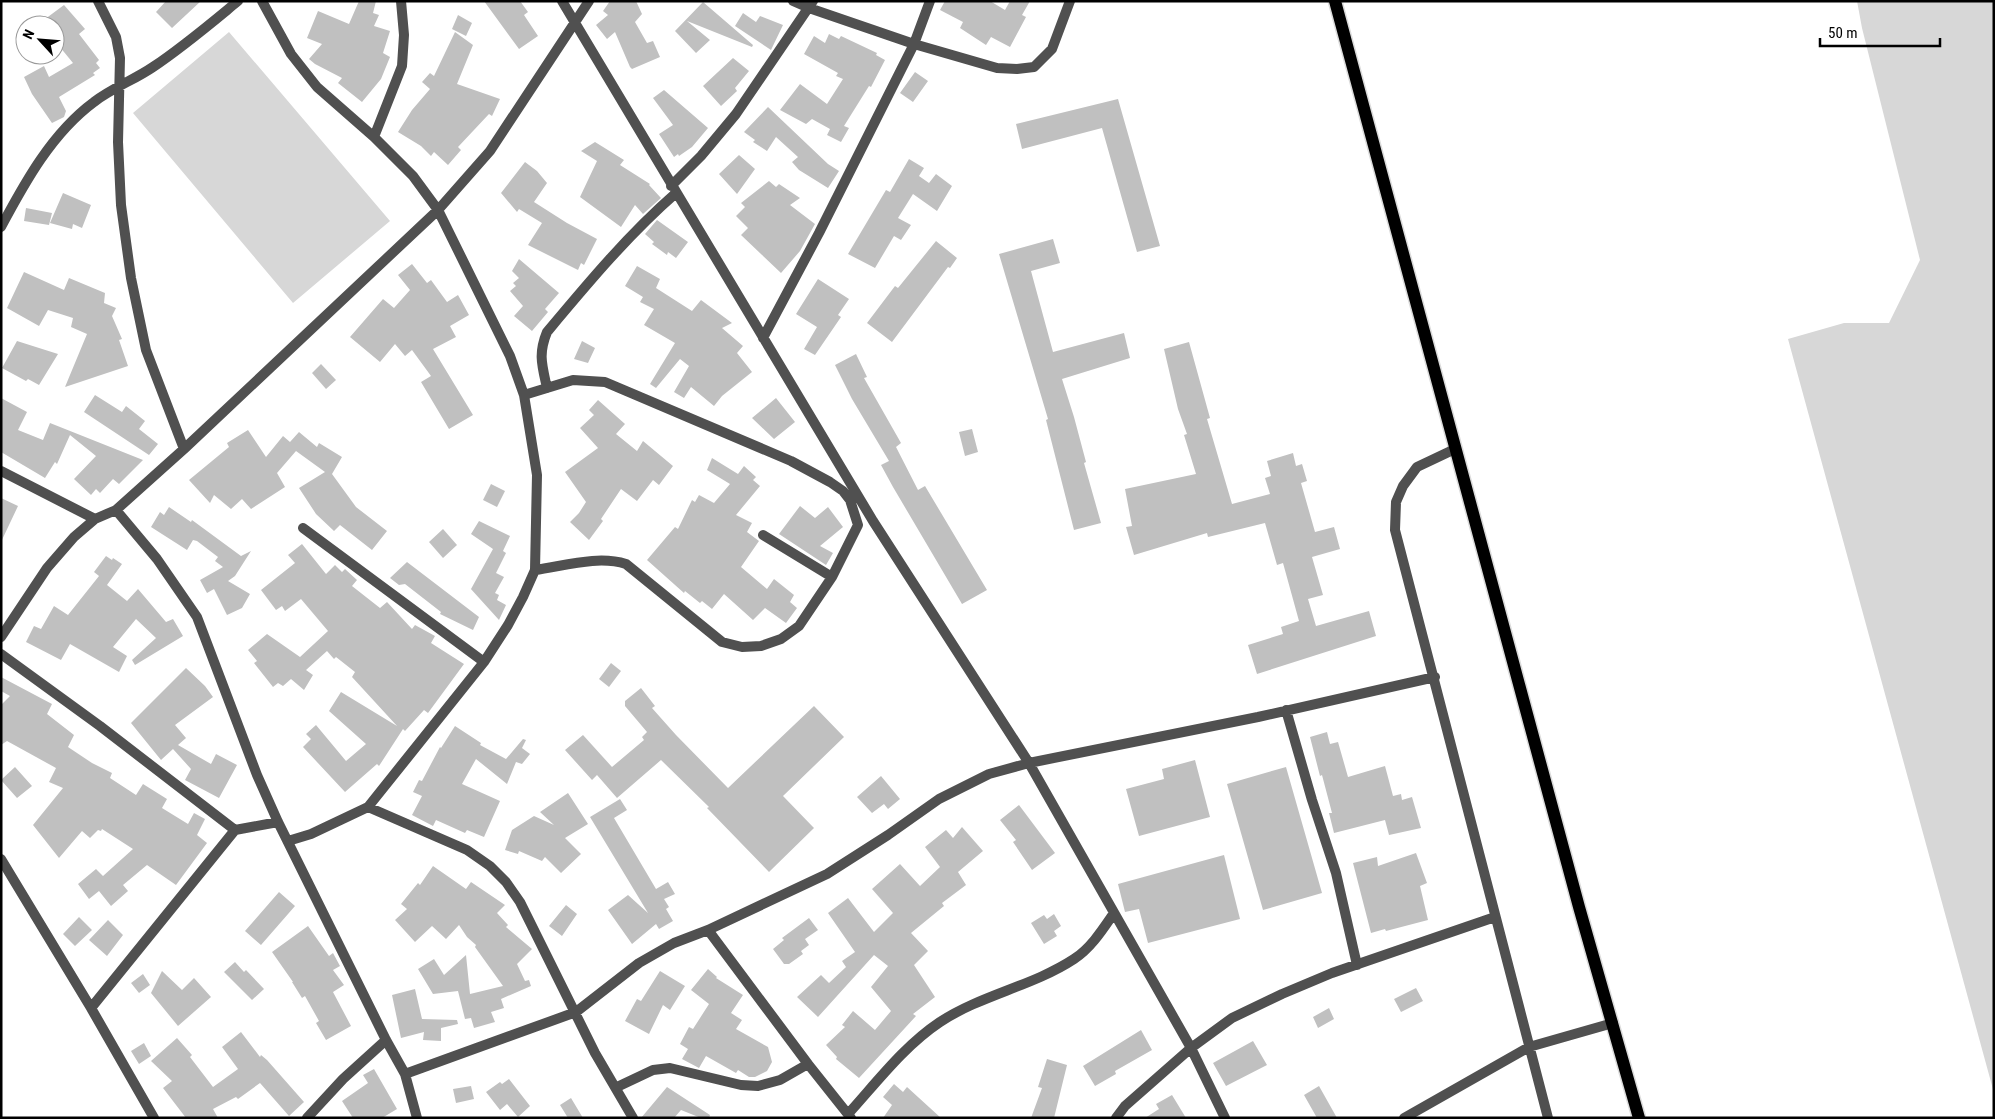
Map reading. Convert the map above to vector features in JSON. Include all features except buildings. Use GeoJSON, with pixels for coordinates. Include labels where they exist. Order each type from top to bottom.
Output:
{"type":"FeatureCollection","features":[{"type":"Feature","properties":{"kind":"main road"},"geometry":{"type":"LineString","coordinates":[[1335,1],[1576,897],[1639,1118]]}},
{"type":"Feature","properties":{"kind":"street"},"geometry":{"type":"LineString","coordinates":[[98,1],[116,37],[120,58],[118,142],[121,206],[131,278],[146,350],[184,449]]}},
{"type":"Feature","properties":{"kind":"street"},"geometry":{"type":"LineString","coordinates":[[1,227],[24,184],[46,151],[74,120],[94,102],[152,68],[238,1]]}},
{"type":"Feature","properties":{"kind":"street"},"geometry":{"type":"LineString","coordinates":[[262,1],[291,54],[317,87],[374,137],[413,176],[438,210],[510,356],[524,395],[537,475],[535,570],[508,625],[484,662],[368,807],[311,834],[288,841]]}},
{"type":"Feature","properties":{"kind":"street"},"geometry":{"type":"LineString","coordinates":[[374,137],[402,66],[404,36],[401,1]]}},
{"type":"Feature","properties":{"kind":"street"},"geometry":{"type":"LineString","coordinates":[[562,1],[673,190],[873,521],[1028,763],[1191,1048],[1225,1118]]}},
{"type":"Feature","properties":{"kind":"street"},"geometry":{"type":"LineString","coordinates":[[1,637],[47,568],[74,537],[95,519],[116,510],[184,449],[438,210],[490,151],[589,1]]}},
{"type":"Feature","properties":{"kind":"street"},"geometry":{"type":"LineString","coordinates":[[793,1],[811,5],[914,44],[997,68],[1017,69],[1034,66],[1052,49],[1070,1]]}},
{"type":"Feature","properties":{"kind":"street"},"geometry":{"type":"LineString","coordinates":[[763,338],[819,233],[914,44],[930,1]]}},
{"type":"Feature","properties":{"kind":"street"},"geometry":{"type":"LineString","coordinates":[[548,388],[540,357],[542,344],[547,332],[621,245],[673,190],[736,114],[811,5]]}},
{"type":"Feature","properties":{"kind":"street"},"geometry":{"type":"LineString","coordinates":[[524,395],[573,380],[605,382],[791,461],[830,482],[843,491],[850,500],[858,525],[832,577],[799,626],[780,639],[761,646],[742,647],[722,642],[626,564],[601,561],[535,570]]}},
{"type":"Feature","properties":{"kind":"street"},"geometry":{"type":"LineString","coordinates":[[1455,449],[1418,467],[1403,486],[1396,502],[1395,530],[1435,677],[1548,1118]]}},
{"type":"Feature","properties":{"kind":"street"},"geometry":{"type":"LineString","coordinates":[[1,471],[95,519]]}},
{"type":"Feature","properties":{"kind":"street"},"geometry":{"type":"LineString","coordinates":[[116,510],[157,559],[197,617],[257,775],[278,822],[386,1040],[405,1074],[417,1118]]}},
{"type":"Feature","properties":{"kind":"street"},"geometry":{"type":"LineString","coordinates":[[303,528],[484,662]]}},
{"type":"Feature","properties":{"kind":"street"},"geometry":{"type":"LineString","coordinates":[[763,535],[832,577]]}},
{"type":"Feature","properties":{"kind":"street"},"geometry":{"type":"LineString","coordinates":[[1,654],[116,738],[235,830]]}},
{"type":"Feature","properties":{"kind":"street"},"geometry":{"type":"LineString","coordinates":[[405,1074],[576,1012],[639,963],[674,943],[708,930],[827,874],[888,835],[939,798],[988,774],[1028,763],[1258,717],[1435,677]]}},
{"type":"Feature","properties":{"kind":"street"},"geometry":{"type":"LineString","coordinates":[[1286,710],[1312,800],[1336,872],[1357,965]]}},
{"type":"Feature","properties":{"kind":"street"},"geometry":{"type":"LineString","coordinates":[[368,807],[467,850],[490,866],[506,882],[520,902],[596,1052],[633,1118]]}},
{"type":"Feature","properties":{"kind":"street"},"geometry":{"type":"LineString","coordinates":[[91,1008],[235,830],[278,822]]}},
{"type":"Feature","properties":{"kind":"street"},"geometry":{"type":"LineString","coordinates":[[1,859],[91,1008],[154,1118]]}},
{"type":"Feature","properties":{"kind":"street"},"geometry":{"type":"LineString","coordinates":[[708,930],[808,1064],[850,1116],[906,1050],[940,1022],[986,998],[1040,976],[1075,958],[1097,938],[1114,913]]}},
{"type":"Feature","properties":{"kind":"street"},"geometry":{"type":"LineString","coordinates":[[1116,1118],[1125,1106],[1191,1048],[1232,1018],[1290,990],[1495,916]]}},
{"type":"Feature","properties":{"kind":"street"},"geometry":{"type":"LineString","coordinates":[[1404,1118],[1529,1047],[1612,1023]]}},
{"type":"Feature","properties":{"kind":"street"},"geometry":{"type":"LineString","coordinates":[[307,1118],[343,1080],[386,1040]]}},
{"type":"Feature","properties":{"kind":"street"},"geometry":{"type":"LineString","coordinates":[[617,1087],[653,1070],[670,1068],[741,1085],[758,1086],[780,1080],[808,1064]]}},
{"type":"Feature","properties":{"kind":"shaded area"},"geometry":{"type":"Polygon","coordinates":[[[1857,1],[1994,1],[1994,1093],[1788,339],[1844,323],[1889,323],[1920,260],[1862,28],[1857,1]]]}},
{"type":"Feature","properties":{"kind":"shaded area"},"geometry":{"type":"Polygon","coordinates":[[[229,32],[390,221],[293,303],[133,113],[229,32]]]}}]}
